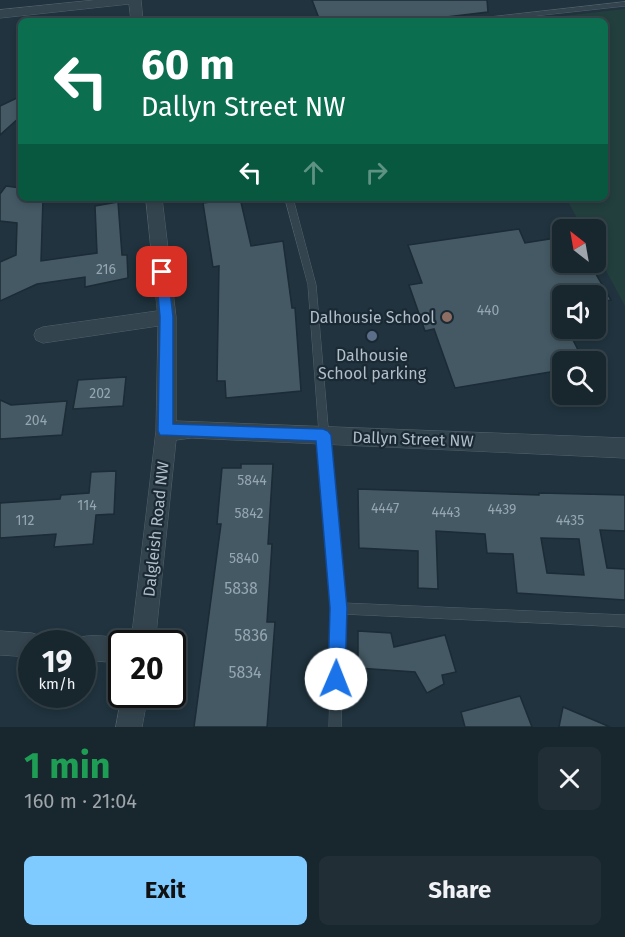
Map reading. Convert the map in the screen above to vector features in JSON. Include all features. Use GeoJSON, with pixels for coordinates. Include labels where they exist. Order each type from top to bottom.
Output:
{"type":"FeatureCollection","features":[{"type":"Feature","properties":{"kind":"street"},"geometry":{"type":"LineString","coordinates":[[0,14],[130,0]]}},
{"type":"Feature","properties":{"kind":"street"},"geometry":{"type":"LineString","coordinates":[[135,0],[137,18]]}},
{"type":"Feature","properties":{"kind":"street","name":"Dalgleish Road NW"},"geometry":{"type":"LineString","coordinates":[[145,630],[166,431],[167,317],[154,201]]}},
{"type":"Feature","properties":{"kind":"street"},"geometry":{"type":"LineString","coordinates":[[43,335],[167,317]]}},
{"type":"Feature","properties":{"kind":"street","name":"Dallyn Street NW"},"geometry":{"type":"LineString","coordinates":[[166,431],[191,429],[625,448]]}},
{"type":"Feature","properties":{"kind":"street"},"geometry":{"type":"LineString","coordinates":[[0,643],[18,644]]}},
{"type":"Feature","properties":{"kind":"street"},"geometry":{"type":"LineString","coordinates":[[129,727],[132,708]]}},
{"type":"Feature","properties":{"kind":"lane"},"geometry":{"type":"LineString","coordinates":[[500,18],[625,4]]}},
{"type":"Feature","properties":{"kind":"lane"},"geometry":{"type":"LineString","coordinates":[[290,201],[312,285],[338,608],[335,727]]}},
{"type":"Feature","properties":{"kind":"lane"},"geometry":{"type":"LineString","coordinates":[[338,608],[625,621]]}},
{"type":"Feature","properties":{"kind":"green space"},"geometry":{"type":"Polygon","coordinates":[[[625,9],[625,306],[606,271],[606,219],[578,219],[568,201],[608,201],[608,18],[545,18],[625,9]]]}},
{"type":"Feature","properties":{"kind":"building"},"geometry":{"type":"Polygon","coordinates":[[[312,0],[487,0],[488,12],[438,18],[319,18],[312,0]]]}},
{"type":"Feature","properties":{"kind":"building"},"geometry":{"type":"Polygon","coordinates":[[[18,97],[18,119],[0,135],[0,106],[18,97]]]}},
{"type":"Feature","properties":{"kind":"building"},"geometry":{"type":"Polygon","coordinates":[[[6,186],[18,188],[18,201],[43,201],[41,261],[97,253],[95,206],[118,202],[122,255],[127,255],[128,278],[85,287],[85,277],[37,284],[0,301],[0,262],[16,255],[17,223],[0,221],[0,194],[6,186]]]}},
{"type":"Feature","properties":{"kind":"building"},"geometry":{"type":"Polygon","coordinates":[[[241,201],[251,246],[283,241],[292,308],[295,308],[301,391],[226,398],[225,381],[217,381],[219,266],[213,267],[203,203],[241,201]]]}},
{"type":"Feature","properties":{"kind":"building"},"geometry":{"type":"Polygon","coordinates":[[[519,229],[525,243],[552,239],[552,273],[595,273],[602,285],[552,285],[552,339],[572,339],[578,351],[552,351],[552,372],[455,388],[434,329],[425,331],[409,285],[422,283],[408,245],[519,229]]]}},
{"type":"Feature","properties":{"kind":"building"},"geometry":{"type":"Polygon","coordinates":[[[606,291],[611,300],[606,301],[606,291]]]}},
{"type":"Feature","properties":{"kind":"building"},"geometry":{"type":"Polygon","coordinates":[[[126,377],[123,406],[73,409],[78,380],[126,377]]]}},
{"type":"Feature","properties":{"kind":"building"},"geometry":{"type":"Polygon","coordinates":[[[0,400],[11,405],[67,401],[62,435],[0,439],[0,400]]]}},
{"type":"Feature","properties":{"kind":"building"},"geometry":{"type":"Polygon","coordinates":[[[241,464],[273,464],[268,544],[272,544],[267,622],[275,622],[267,727],[194,727],[221,524],[217,524],[222,468],[241,468],[241,464]]]}},
{"type":"Feature","properties":{"kind":"building"},"geometry":{"type":"Polygon","coordinates":[[[116,471],[114,514],[96,515],[93,544],[54,547],[56,534],[0,538],[0,503],[60,499],[61,495],[89,493],[91,472],[116,471]]]}},
{"type":"Feature","properties":{"kind":"building"},"geometry":{"type":"Polygon","coordinates":[[[358,489],[539,495],[539,493],[625,495],[625,531],[600,530],[607,568],[625,569],[625,600],[517,593],[513,554],[487,553],[485,534],[436,531],[438,589],[418,588],[418,551],[359,548],[358,489]],[[541,538],[547,573],[584,575],[579,539],[541,538]]]}},
{"type":"Feature","properties":{"kind":"building"},"geometry":{"type":"Polygon","coordinates":[[[358,631],[391,633],[394,647],[445,635],[456,672],[442,675],[444,684],[427,693],[415,672],[358,668],[358,631]]]}},
{"type":"Feature","properties":{"kind":"building"},"geometry":{"type":"Polygon","coordinates":[[[520,696],[532,727],[465,727],[461,712],[520,696]]]}},
{"type":"Feature","properties":{"kind":"building"},"geometry":{"type":"Polygon","coordinates":[[[563,707],[610,727],[559,727],[563,707]]]}},
{"type":"Feature","properties":{"kind":"place","name":"Dalhousie School"},"geometry":{"type":"Point","coordinates":[447,317]}},
{"type":"Feature","properties":{"kind":"place","name":"Dalhousie School parking"},"geometry":{"type":"Point","coordinates":[372,336]}},
{"type":"Feature","properties":{"kind":"route"},"geometry":{"type":"LineString","coordinates":[[162,272],[167,317],[166,431],[191,429],[323,435],[338,608],[336,679]]}}]}
